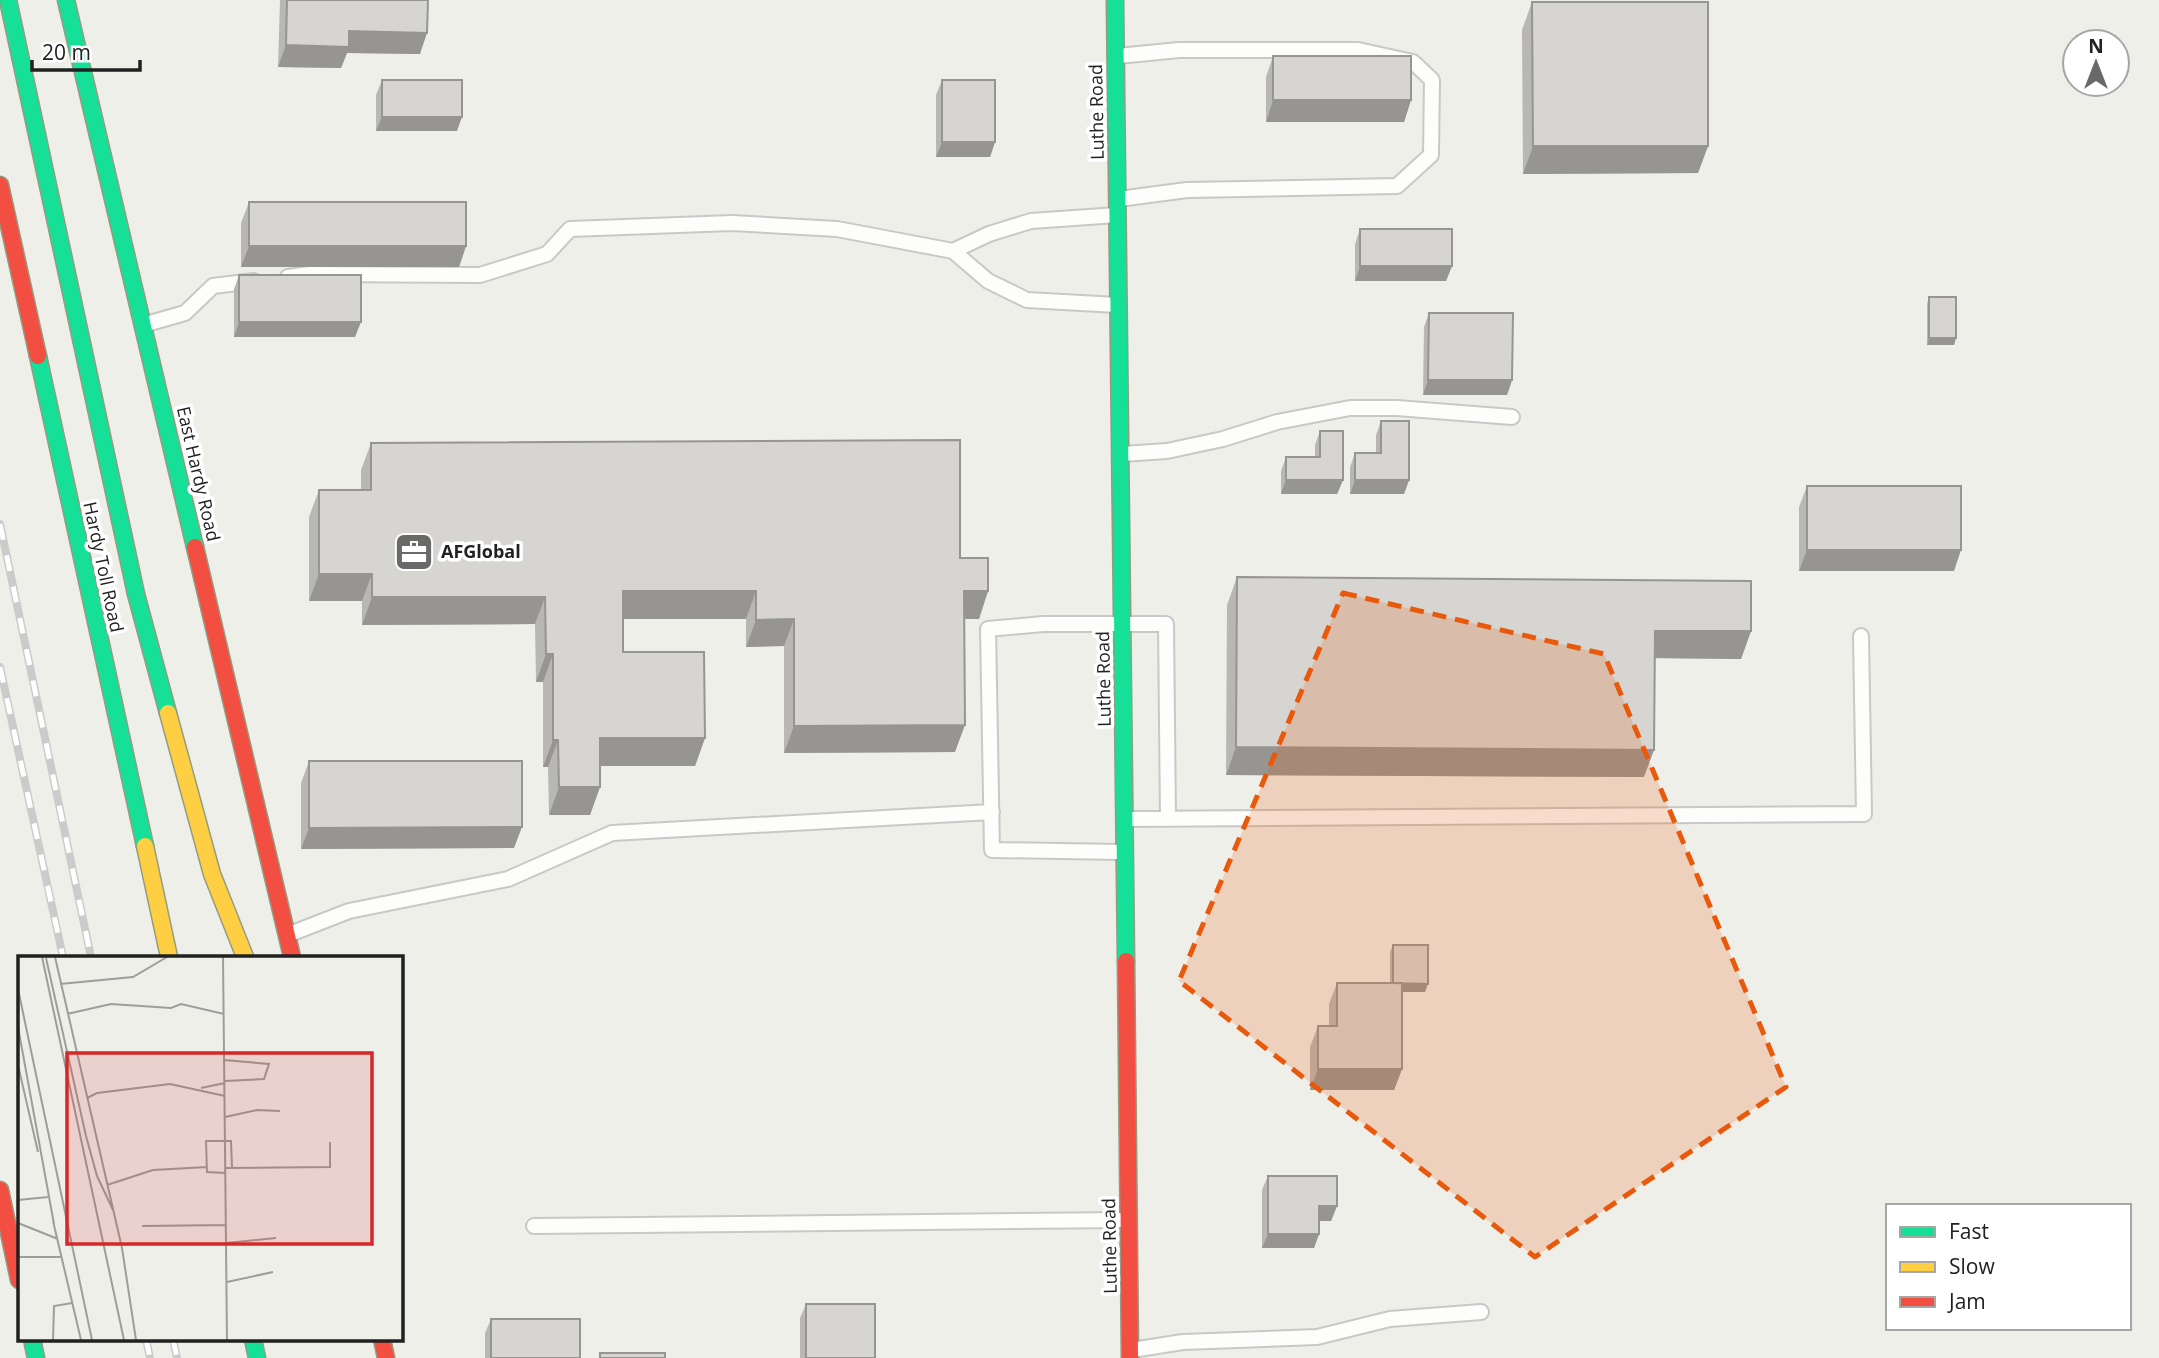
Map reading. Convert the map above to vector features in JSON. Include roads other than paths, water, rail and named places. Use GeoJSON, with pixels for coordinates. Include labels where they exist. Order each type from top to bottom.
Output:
{"type":"FeatureCollection","features":[{"type":"Feature","properties":{"kind":"main road"},"geometry":{"type":"LineString","coordinates":[[8,0],[136,594],[212,874],[245,956]]}},
{"type":"Feature","properties":{"kind":"main road","name":"East Hardy Road"},"geometry":{"type":"LineString","coordinates":[[66,0],[292,956]]}},
{"type":"Feature","properties":{"kind":"main road","name":"Luthe Road"},"geometry":{"type":"LineString","coordinates":[[1115,0],[1130,1354]]}},
{"type":"Feature","properties":{"kind":"main road","name":"Hardy Toll Road"},"geometry":{"type":"LineString","coordinates":[[0,185],[169,956]]}},
{"type":"Feature","properties":{"kind":"main road"},"geometry":{"type":"LineString","coordinates":[[0,1190],[18,1275]]}},
{"type":"Feature","properties":{"kind":"main road"},"geometry":{"type":"LineString","coordinates":[[32,1340],[36,1358]]}},
{"type":"Feature","properties":{"kind":"main road"},"geometry":{"type":"LineString","coordinates":[[253,1340],[257,1358]]}},
{"type":"Feature","properties":{"kind":"main road"},"geometry":{"type":"LineString","coordinates":[[382,1340],[386,1358]]}},
{"type":"Feature","properties":{"kind":"lane"},"geometry":{"type":"LineString","coordinates":[[953,251],[989,234],[1031,221],[1118,207],[1187,190],[1397,186],[1431,155],[1432,80],[1413,62],[1358,50],[1179,50],[1116,56]]}},
{"type":"Feature","properties":{"kind":"lane"},"geometry":{"type":"LineString","coordinates":[[143,325],[185,313],[213,286],[310,274],[480,275],[547,254],[570,229],[732,223],[837,229],[953,251],[988,281],[1027,300],[1119,305]]}},
{"type":"Feature","properties":{"kind":"lane"},"geometry":{"type":"LineString","coordinates":[[1120,454],[1167,451],[1223,439],[1277,422],[1350,408],[1397,408],[1512,417]]}},
{"type":"Feature","properties":{"kind":"lane"},"geometry":{"type":"LineString","coordinates":[[1125,852],[992,850],[988,629],[1043,624],[1166,624],[1168,819]]}},
{"type":"Feature","properties":{"kind":"lane"},"geometry":{"type":"LineString","coordinates":[[1124,819],[1864,814],[1861,636]]}},
{"type":"Feature","properties":{"kind":"lane"},"geometry":{"type":"LineString","coordinates":[[287,935],[349,911],[508,879],[612,833],[992,812]]}},
{"type":"Feature","properties":{"kind":"lane"},"geometry":{"type":"LineString","coordinates":[[534,1226],[1129,1220]]}},
{"type":"Feature","properties":{"kind":"lane"},"geometry":{"type":"LineString","coordinates":[[1130,1354],[1183,1342],[1317,1337],[1390,1319],[1481,1312]]}},
{"type":"Feature","properties":{"kind":"railway"},"geometry":{"type":"LineString","coordinates":[[0,524],[91,956]]}},
{"type":"Feature","properties":{"kind":"railway"},"geometry":{"type":"LineString","coordinates":[[0,667],[63,956]]}},
{"type":"Feature","properties":{"kind":"railway"},"geometry":{"type":"LineString","coordinates":[[146,1340],[150,1358]]}},
{"type":"Feature","properties":{"kind":"railway"},"geometry":{"type":"LineString","coordinates":[[173,1340],[177,1358]]}},
{"type":"Feature","properties":{"kind":"place","name":"AFGlobal"},"geometry":{"type":"Point","coordinates":[414,552]}}]}
